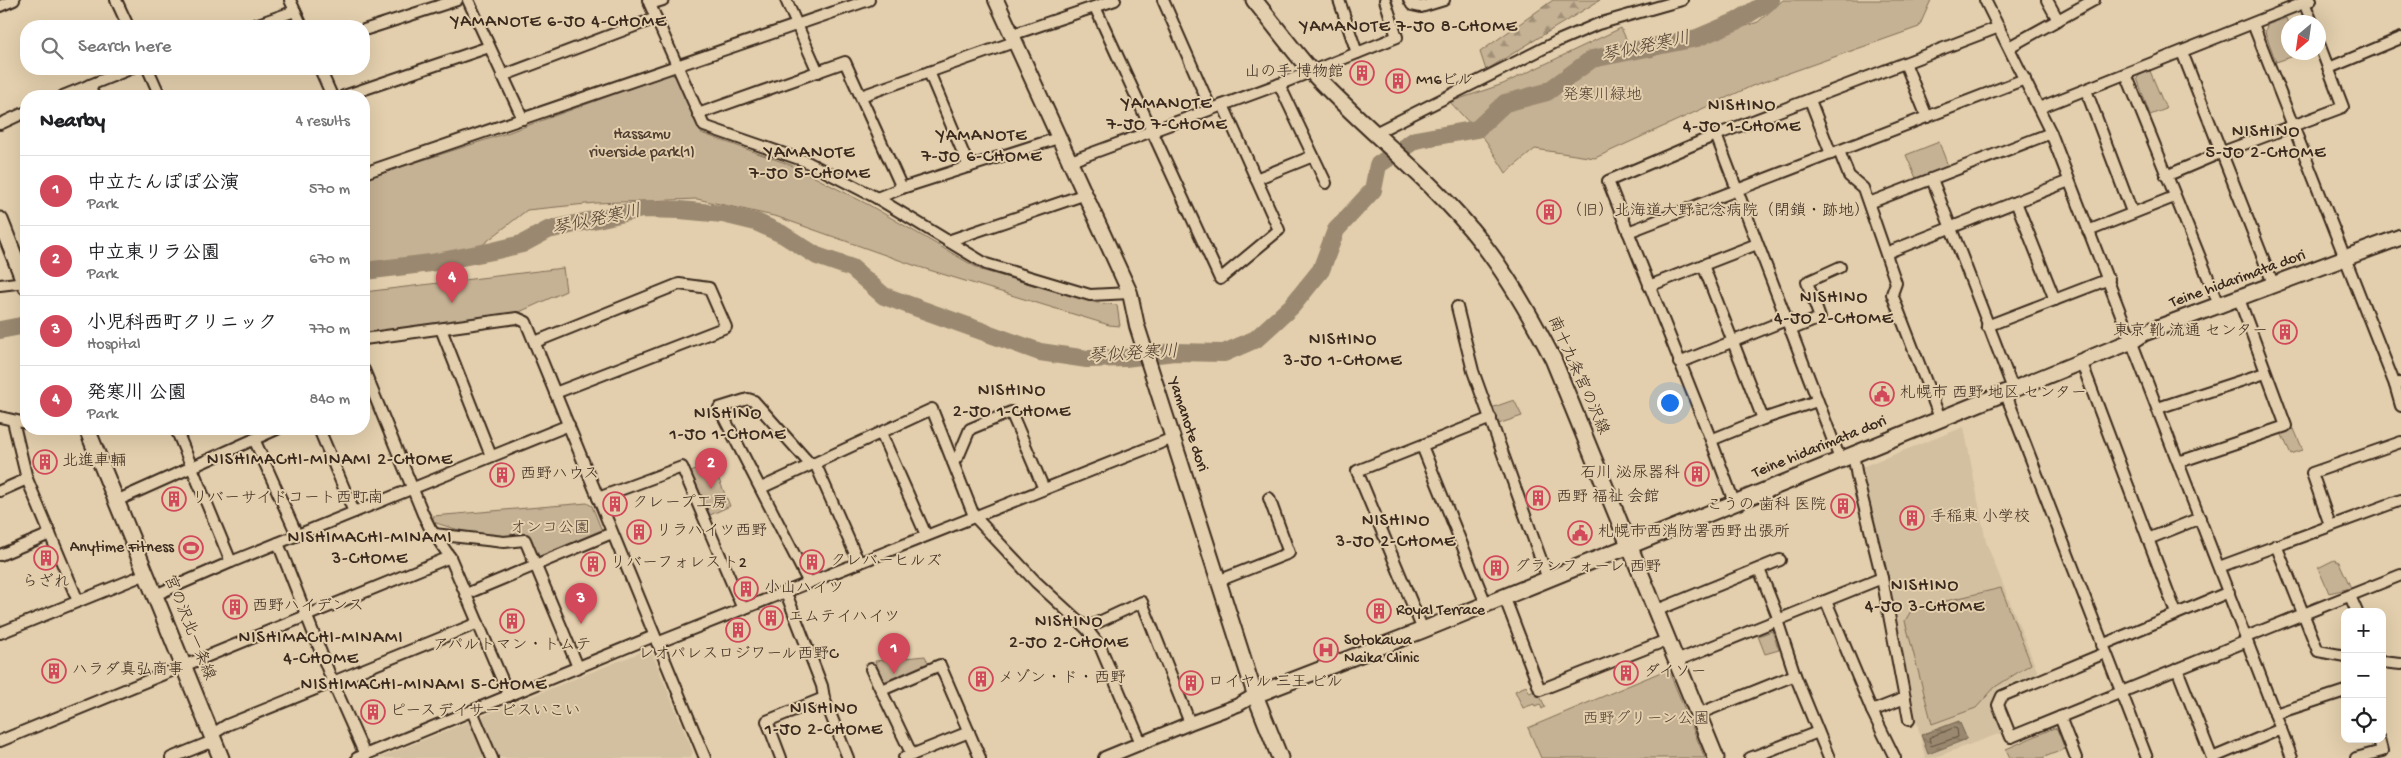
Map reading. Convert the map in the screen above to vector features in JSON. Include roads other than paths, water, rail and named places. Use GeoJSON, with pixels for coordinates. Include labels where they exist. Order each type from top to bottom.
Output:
{"type":"FeatureCollection","features":[{"type":"Feature","properties":{"kind":"main road","name":"Yamanote dori"},"geometry":{"type":"LineString","coordinates":[[996,0],[1068,162],[1130,293],[1137,326],[1218,581],[1255,695],[1280,758]]}},
{"type":"Feature","properties":{"kind":"main road","name":"南十九条宮の沢線"},"geometry":{"type":"LineString","coordinates":[[1254,0],[1311,71],[1455,211],[1504,272],[1553,359],[1716,758]]}},
{"type":"Feature","properties":{"kind":"main road"},"geometry":{"type":"LineString","coordinates":[[0,220],[20,271]]}},
{"type":"Feature","properties":{"kind":"main road","name":"Teine hidarimata dori"},"geometry":{"type":"LineString","coordinates":[[1255,695],[1423,630],[2132,340],[2144,333],[2220,307],[2401,238]]}},
{"type":"Feature","properties":{"kind":"main road","name":"宮の沢北一条線"},"geometry":{"type":"LineString","coordinates":[[89,435],[184,664],[220,758]]}},
{"type":"Feature","properties":{"kind":"street"},"geometry":{"type":"LineString","coordinates":[[0,6],[14,0]]}},
{"type":"Feature","properties":{"kind":"street"},"geometry":{"type":"LineString","coordinates":[[116,0],[125,20]]}},
{"type":"Feature","properties":{"kind":"street"},"geometry":{"type":"LineString","coordinates":[[290,0],[299,20]]}},
{"type":"Feature","properties":{"kind":"street"},"geometry":{"type":"LineString","coordinates":[[370,28],[457,0]]}},
{"type":"Feature","properties":{"kind":"street"},"geometry":{"type":"LineString","coordinates":[[468,0],[522,119]]}},
{"type":"Feature","properties":{"kind":"street"},"geometry":{"type":"LineString","coordinates":[[662,0],[649,2],[704,126],[789,154],[877,198],[986,264],[1090,295],[1130,293]]}},
{"type":"Feature","properties":{"kind":"street"},"geometry":{"type":"LineString","coordinates":[[786,0],[818,72]]}},
{"type":"Feature","properties":{"kind":"street"},"geometry":{"type":"LineString","coordinates":[[370,171],[869,0]]}},
{"type":"Feature","properties":{"kind":"street"},"geometry":{"type":"LineString","coordinates":[[861,96],[930,72],[1013,38],[1115,0]]}},
{"type":"Feature","properties":{"kind":"street"},"geometry":{"type":"LineString","coordinates":[[1163,0],[1211,110]]}},
{"type":"Feature","properties":{"kind":"street"},"geometry":{"type":"LineString","coordinates":[[1339,0],[1357,53]]}},
{"type":"Feature","properties":{"kind":"street"},"geometry":{"type":"LineString","coordinates":[[1068,162],[1211,110],[1397,37],[1385,0]]}},
{"type":"Feature","properties":{"kind":"street"},"geometry":{"type":"LineString","coordinates":[[1409,0],[1412,5],[1421,7],[1444,0]]}},
{"type":"Feature","properties":{"kind":"street"},"geometry":{"type":"LineString","coordinates":[[1375,133],[1558,41],[1598,24],[1682,0]]}},
{"type":"Feature","properties":{"kind":"street"},"geometry":{"type":"LineString","coordinates":[[1985,0],[2051,133],[2292,758]]}},
{"type":"Feature","properties":{"kind":"street"},"geometry":{"type":"LineString","coordinates":[[2047,0],[2058,20]]}},
{"type":"Feature","properties":{"kind":"street"},"geometry":{"type":"LineString","coordinates":[[2009,47],[2094,0]]}},
{"type":"Feature","properties":{"kind":"street"},"geometry":{"type":"LineString","coordinates":[[2039,108],[2253,24],[2306,1],[2310,15]]}},
{"type":"Feature","properties":{"kind":"street"},"geometry":{"type":"LineString","coordinates":[[1095,7],[1220,279],[1280,230],[1222,105]]}},
{"type":"Feature","properties":{"kind":"street"},"geometry":{"type":"LineString","coordinates":[[269,20],[295,11]]}},
{"type":"Feature","properties":{"kind":"street"},"geometry":{"type":"LineString","coordinates":[[502,76],[656,18]]}},
{"type":"Feature","properties":{"kind":"street"},"geometry":{"type":"LineString","coordinates":[[2253,24],[2344,259],[2398,384],[2401,406]]}},
{"type":"Feature","properties":{"kind":"street"},"geometry":{"type":"LineString","coordinates":[[1734,502],[1712,440],[1679,363],[1608,181],[1716,135],[1999,27]]}},
{"type":"Feature","properties":{"kind":"street"},"geometry":{"type":"LineString","coordinates":[[2328,68],[2401,38]]}},
{"type":"Feature","properties":{"kind":"street"},"geometry":{"type":"LineString","coordinates":[[362,90],[489,47]]}},
{"type":"Feature","properties":{"kind":"street"},"geometry":{"type":"LineString","coordinates":[[2182,52],[2220,153],[2274,286]]}},
{"type":"Feature","properties":{"kind":"street"},"geometry":{"type":"LineString","coordinates":[[2166,176],[2220,153],[2343,107],[2325,60]]}},
{"type":"Feature","properties":{"kind":"street"},"geometry":{"type":"LineString","coordinates":[[698,114],[845,62],[902,188]]}},
{"type":"Feature","properties":{"kind":"street"},"geometry":{"type":"LineString","coordinates":[[1905,63],[1927,117]]}},
{"type":"Feature","properties":{"kind":"street"},"geometry":{"type":"LineString","coordinates":[[930,72],[969,167]]}},
{"type":"Feature","properties":{"kind":"street"},"geometry":{"type":"LineString","coordinates":[[2126,74],[2174,197],[2220,307]]}},
{"type":"Feature","properties":{"kind":"street"},"geometry":{"type":"LineString","coordinates":[[77,90],[115,75]]}},
{"type":"Feature","properties":{"kind":"street"},"geometry":{"type":"LineString","coordinates":[[151,75],[157,90]]}},
{"type":"Feature","properties":{"kind":"street"},"geometry":{"type":"LineString","coordinates":[[323,75],[329,90]]}},
{"type":"Feature","properties":{"kind":"street"},"geometry":{"type":"LineString","coordinates":[[1628,232],[2025,79]]}},
{"type":"Feature","properties":{"kind":"street"},"geometry":{"type":"LineString","coordinates":[[1279,84],[1326,183]]}},
{"type":"Feature","properties":{"kind":"street"},"geometry":{"type":"LineString","coordinates":[[89,85],[91,90]]}},
{"type":"Feature","properties":{"kind":"street"},"geometry":{"type":"LineString","coordinates":[[2086,90],[2132,212]]}},
{"type":"Feature","properties":{"kind":"street"},"geometry":{"type":"LineString","coordinates":[[1810,100],[1835,153],[1849,176],[1863,188],[1896,283],[1892,294],[1940,418]]}},
{"type":"Feature","properties":{"kind":"street"},"geometry":{"type":"LineString","coordinates":[[0,124],[20,115]]}},
{"type":"Feature","properties":{"kind":"street"},"geometry":{"type":"LineString","coordinates":[[1869,203],[2051,133]]}},
{"type":"Feature","properties":{"kind":"street"},"geometry":{"type":"LineString","coordinates":[[1716,135],[1817,401],[1856,477],[1882,578],[1909,720]]}},
{"type":"Feature","properties":{"kind":"street"},"geometry":{"type":"LineString","coordinates":[[877,198],[902,188],[1058,138]]}},
{"type":"Feature","properties":{"kind":"street"},"geometry":{"type":"LineString","coordinates":[[1256,179],[1314,156]]}},
{"type":"Feature","properties":{"kind":"street"},"geometry":{"type":"LineString","coordinates":[[1932,179],[2103,649],[2122,692],[2147,758]]}},
{"type":"Feature","properties":{"kind":"street"},"geometry":{"type":"LineString","coordinates":[[1886,253],[2069,181]]}},
{"type":"Feature","properties":{"kind":"street"},"geometry":{"type":"LineString","coordinates":[[948,241],[1083,194]]}},
{"type":"Feature","properties":{"kind":"street"},"geometry":{"type":"LineString","coordinates":[[2088,231],[2174,197]]}},
{"type":"Feature","properties":{"kind":"street"},"geometry":{"type":"LineString","coordinates":[[2016,202],[2055,300]]}},
{"type":"Feature","properties":{"kind":"street"},"geometry":{"type":"LineString","coordinates":[[1649,286],[1757,244]]}},
{"type":"Feature","properties":{"kind":"street"},"geometry":{"type":"LineString","coordinates":[[1703,265],[1763,418]]}},
{"type":"Feature","properties":{"kind":"street"},"geometry":{"type":"LineString","coordinates":[[1790,330],[1820,318],[1807,282],[1840,267]]}},
{"type":"Feature","properties":{"kind":"street"},"geometry":{"type":"LineString","coordinates":[[1987,326],[2108,280]]}},
{"type":"Feature","properties":{"kind":"street"},"geometry":{"type":"LineString","coordinates":[[0,285],[20,284]]}},
{"type":"Feature","properties":{"kind":"street"},"geometry":{"type":"LineString","coordinates":[[535,342],[679,284],[709,288],[726,327],[555,393]]}},
{"type":"Feature","properties":{"kind":"street"},"geometry":{"type":"LineString","coordinates":[[2179,462],[2286,426],[2239,299]]}},
{"type":"Feature","properties":{"kind":"street"},"geometry":{"type":"LineString","coordinates":[[1457,307],[1473,370],[1548,579]]}},
{"type":"Feature","properties":{"kind":"street"},"geometry":{"type":"LineString","coordinates":[[370,338],[516,318],[526,322],[705,758]]}},
{"type":"Feature","properties":{"kind":"street"},"geometry":{"type":"LineString","coordinates":[[1679,363],[1786,320]]}},
{"type":"Feature","properties":{"kind":"street"},"geometry":{"type":"LineString","coordinates":[[441,329],[491,456]]}},
{"type":"Feature","properties":{"kind":"street"},"geometry":{"type":"LineString","coordinates":[[2081,361],[2176,613]]}},
{"type":"Feature","properties":{"kind":"street"},"geometry":{"type":"LineString","coordinates":[[2158,408],[2265,373]]}},
{"type":"Feature","properties":{"kind":"street"},"geometry":{"type":"LineString","coordinates":[[370,395],[434,534],[450,557],[509,696]]}},
{"type":"Feature","properties":{"kind":"street"},"geometry":{"type":"LineString","coordinates":[[809,583],[719,408],[748,399],[754,401],[812,464],[859,563]]}},
{"type":"Feature","properties":{"kind":"street"},"geometry":{"type":"LineString","coordinates":[[1712,440],[1763,418],[1817,401]]}},
{"type":"Feature","properties":{"kind":"street"},"geometry":{"type":"LineString","coordinates":[[761,488],[932,410],[974,516],[1036,582],[1086,628],[1100,646],[1141,743]]}},
{"type":"Feature","properties":{"kind":"street"},"geometry":{"type":"LineString","coordinates":[[953,462],[959,455],[970,429],[1011,412],[1044,489]]}},
{"type":"Feature","properties":{"kind":"street"},"geometry":{"type":"LineString","coordinates":[[0,417],[20,422]]}},
{"type":"Feature","properties":{"kind":"street"},"geometry":{"type":"LineString","coordinates":[[1423,630],[1357,471],[1491,418]]}},
{"type":"Feature","properties":{"kind":"street"},"geometry":{"type":"LineString","coordinates":[[13,421],[27,479],[78,601]]}},
{"type":"Feature","properties":{"kind":"street"},"geometry":{"type":"LineString","coordinates":[[155,595],[231,562],[569,425]]}},
{"type":"Feature","properties":{"kind":"street"},"geometry":{"type":"LineString","coordinates":[[881,433],[926,536]]}},
{"type":"Feature","properties":{"kind":"street"},"geometry":{"type":"LineString","coordinates":[[178,435],[190,468],[231,562]]}},
{"type":"Feature","properties":{"kind":"street"},"geometry":{"type":"LineString","coordinates":[[116,501],[263,435]]}},
{"type":"Feature","properties":{"kind":"street"},"geometry":{"type":"LineString","coordinates":[[322,435],[354,512]]}},
{"type":"Feature","properties":{"kind":"street"},"geometry":{"type":"LineString","coordinates":[[278,543],[361,756],[578,667],[786,593],[974,516],[1173,438]]}},
{"type":"Feature","properties":{"kind":"street"},"geometry":{"type":"LineString","coordinates":[[254,439],[297,535]]}},
{"type":"Feature","properties":{"kind":"street"},"geometry":{"type":"LineString","coordinates":[[2330,525],[2312,473],[2401,442]]}},
{"type":"Feature","properties":{"kind":"street"},"geometry":{"type":"LineString","coordinates":[[1422,446],[1486,604]]}},
{"type":"Feature","properties":{"kind":"street"},"geometry":{"type":"LineString","coordinates":[[598,498],[682,467],[743,609]]}},
{"type":"Feature","properties":{"kind":"street"},"geometry":{"type":"LineString","coordinates":[[0,491],[27,479]]}},
{"type":"Feature","properties":{"kind":"street"},"geometry":{"type":"LineString","coordinates":[[1218,581],[1289,553],[1269,498]]}},
{"type":"Feature","properties":{"kind":"street"},"geometry":{"type":"LineString","coordinates":[[2219,567],[2401,500]]}},
{"type":"Feature","properties":{"kind":"street"},"geometry":{"type":"LineString","coordinates":[[2148,539],[2200,518]]}},
{"type":"Feature","properties":{"kind":"street"},"geometry":{"type":"LineString","coordinates":[[466,594],[612,533]]}},
{"type":"Feature","properties":{"kind":"street"},"geometry":{"type":"LineString","coordinates":[[0,555],[50,534]]}},
{"type":"Feature","properties":{"kind":"street"},"geometry":{"type":"LineString","coordinates":[[434,534],[504,542],[525,540],[534,566],[578,667]]}},
{"type":"Feature","properties":{"kind":"street"},"geometry":{"type":"LineString","coordinates":[[2276,545],[2318,651],[2341,655]]}},
{"type":"Feature","properties":{"kind":"street"},"geometry":{"type":"LineString","coordinates":[[0,741],[184,664],[450,557]]}},
{"type":"Feature","properties":{"kind":"street"},"geometry":{"type":"LineString","coordinates":[[1655,611],[1780,560]]}},
{"type":"Feature","properties":{"kind":"street"},"geometry":{"type":"LineString","coordinates":[[1759,569],[1778,620],[1795,675],[1829,758]]}},
{"type":"Feature","properties":{"kind":"street"},"geometry":{"type":"LineString","coordinates":[[0,633],[146,574]]}},
{"type":"Feature","properties":{"kind":"street"},"geometry":{"type":"LineString","coordinates":[[2228,592],[2176,613],[2002,696],[1998,705],[2011,738],[2401,575]]}},
{"type":"Feature","properties":{"kind":"street"},"geometry":{"type":"LineString","coordinates":[[1676,661],[1882,578]]}},
{"type":"Feature","properties":{"kind":"street"},"geometry":{"type":"LineString","coordinates":[[786,593],[848,758]]}},
{"type":"Feature","properties":{"kind":"street"},"geometry":{"type":"LineString","coordinates":[[1504,596],[1540,690],[1667,640]]}},
{"type":"Feature","properties":{"kind":"street"},"geometry":{"type":"LineString","coordinates":[[2350,596],[2355,608]]}},
{"type":"Feature","properties":{"kind":"street"},"geometry":{"type":"LineString","coordinates":[[1826,601],[1872,711],[1895,758]]}},
{"type":"Feature","properties":{"kind":"street"},"geometry":{"type":"LineString","coordinates":[[1086,628],[1142,602],[1190,723]]}},
{"type":"Feature","properties":{"kind":"street"},"geometry":{"type":"LineString","coordinates":[[171,758],[212,738],[227,725],[478,623]]}},
{"type":"Feature","properties":{"kind":"street"},"geometry":{"type":"LineString","coordinates":[[2386,662],[2401,664]]}},
{"type":"Feature","properties":{"kind":"street"},"geometry":{"type":"LineString","coordinates":[[882,690],[940,665],[980,758]]}},
{"type":"Feature","properties":{"kind":"street"},"geometry":{"type":"LineString","coordinates":[[871,669],[882,690],[908,756],[968,732]]}},
{"type":"Feature","properties":{"kind":"street"},"geometry":{"type":"LineString","coordinates":[[2177,669],[2212,758],[2281,729]]}},
{"type":"Feature","properties":{"kind":"street"},"geometry":{"type":"LineString","coordinates":[[1698,714],[1795,675]]}},
{"type":"Feature","properties":{"kind":"street"},"geometry":{"type":"LineString","coordinates":[[2275,714],[2341,692]]}},
{"type":"Feature","properties":{"kind":"street"},"geometry":{"type":"LineString","coordinates":[[1105,758],[1122,755],[1141,743],[1238,705],[1255,695]]}},
{"type":"Feature","properties":{"kind":"street"},"geometry":{"type":"LineString","coordinates":[[781,758],[767,721],[824,698]]}},
{"type":"Feature","properties":{"kind":"street"},"geometry":{"type":"LineString","coordinates":[[1872,711],[1905,698]]}},
{"type":"Feature","properties":{"kind":"street"},"geometry":{"type":"LineString","coordinates":[[472,711],[492,758]]}},
{"type":"Feature","properties":{"kind":"street"},"geometry":{"type":"LineString","coordinates":[[2060,718],[2076,758]]}},
{"type":"Feature","properties":{"kind":"street"},"geometry":{"type":"LineString","coordinates":[[1750,758],[1818,732]]}},
{"type":"Feature","properties":{"kind":"street"},"geometry":{"type":"LineString","coordinates":[[2356,758],[2382,751],[2380,743]]}},
{"type":"Feature","properties":{"kind":"water"},"geometry":{"type":"Polygon","coordinates":[[[1959,721],[1967,739],[1928,754],[1921,735],[1959,721]]]}},
{"type":"Feature","properties":{"kind":"waterway","name":"琴似発寒川"},"geometry":{"type":"LineString","coordinates":[[370,270],[431,263],[493,251],[522,244],[548,230],[642,209],[723,214],[756,222],[782,234],[817,256],[852,268],[884,296],[1040,352],[1087,359],[1125,358],[1174,352],[1224,353],[1256,339],[1292,306],[1321,270],[1336,230],[1373,190],[1378,165],[1415,140],[1477,129],[1505,103],[1547,92],[1592,59],[1697,38],[1737,21],[1771,0]]}},
{"type":"Feature","properties":{"kind":"waterway","name":"琴似発寒川"},"geometry":{"type":"LineString","coordinates":[[0,330],[20,326]]}},
{"type":"Feature","properties":{"kind":"place","name":"山の手 博物館"},"geometry":{"type":"Point","coordinates":[1362,73]}},
{"type":"Feature","properties":{"kind":"place","name":"M16ビル"},"geometry":{"type":"Point","coordinates":[1398,81]}},
{"type":"Feature","properties":{"kind":"place","name":"（旧）北海道大野記念病院（閉鎖・跡地）"},"geometry":{"type":"Point","coordinates":[1549,212]}},
{"type":"Feature","properties":{"kind":"place","name":"発寒川 公園"},"geometry":{"type":"Point","coordinates":[452,303]}},
{"type":"Feature","properties":{"kind":"place","name":"東京 靴 流通 センター"},"geometry":{"type":"Point","coordinates":[2285,332]}},
{"type":"Feature","properties":{"kind":"place","name":"札幌市 西野 地区 センター"},"geometry":{"type":"Point","coordinates":[1882,394]}},
{"type":"Feature","properties":{"kind":"place","name":"北進車輛"},"geometry":{"type":"Point","coordinates":[45,462]}},
{"type":"Feature","properties":{"kind":"place","name":"石川 泌尿器科"},"geometry":{"type":"Point","coordinates":[1697,474]}},
{"type":"Feature","properties":{"kind":"place","name":"西野ハウス"},"geometry":{"type":"Point","coordinates":[502,475]}},
{"type":"Feature","properties":{"kind":"place","name":"中立東リラ公園"},"geometry":{"type":"Point","coordinates":[711,489]}},
{"type":"Feature","properties":{"kind":"place","name":"西野 福祉 会館"},"geometry":{"type":"Point","coordinates":[1538,498]}},
{"type":"Feature","properties":{"kind":"place","name":"リバーサイドコート西町南"},"geometry":{"type":"Point","coordinates":[174,499]}},
{"type":"Feature","properties":{"kind":"place","name":"クレープ工房"},"geometry":{"type":"Point","coordinates":[615,504]}},
{"type":"Feature","properties":{"kind":"place","name":"こうの 歯科 医院"},"geometry":{"type":"Point","coordinates":[1843,506]}},
{"type":"Feature","properties":{"kind":"place","name":"手稲東 小学校"},"geometry":{"type":"Point","coordinates":[1912,518]}},
{"type":"Feature","properties":{"kind":"place","name":"リラハイツ西野"},"geometry":{"type":"Point","coordinates":[639,532]}},
{"type":"Feature","properties":{"kind":"place","name":"札幌市西消防署西野出張所"},"geometry":{"type":"Point","coordinates":[1580,533]}},
{"type":"Feature","properties":{"kind":"place","name":"Anytime Fitness"},"geometry":{"type":"Point","coordinates":[191,548]}},
{"type":"Feature","properties":{"kind":"place","name":"らざれ"},"geometry":{"type":"Point","coordinates":[46,558]}},
{"type":"Feature","properties":{"kind":"place","name":"クレバーヒルズ"},"geometry":{"type":"Point","coordinates":[812,562]}},
{"type":"Feature","properties":{"kind":"place","name":"リバーフォレスト2"},"geometry":{"type":"Point","coordinates":[593,564]}},
{"type":"Feature","properties":{"kind":"place","name":"グランフォーレ 西野"},"geometry":{"type":"Point","coordinates":[1496,568]}},
{"type":"Feature","properties":{"kind":"place","name":"小山ハイツ"},"geometry":{"type":"Point","coordinates":[746,589]}},
{"type":"Feature","properties":{"kind":"place","name":"西野ハイデンス"},"geometry":{"type":"Point","coordinates":[235,607]}},
{"type":"Feature","properties":{"kind":"place","name":"Royal Terrace"},"geometry":{"type":"Point","coordinates":[1379,611]}},
{"type":"Feature","properties":{"kind":"place","name":"エムテイハイツ"},"geometry":{"type":"Point","coordinates":[771,618]}},
{"type":"Feature","properties":{"kind":"place","name":"アパルトマン・トムテ"},"geometry":{"type":"Point","coordinates":[512,621]}},
{"type":"Feature","properties":{"kind":"place","name":"小児科西町クリニック"},"geometry":{"type":"Point","coordinates":[581,624]}},
{"type":"Feature","properties":{"kind":"place","name":"レオパレスロジワール西野C"},"geometry":{"type":"Point","coordinates":[738,630]}},
{"type":"Feature","properties":{"kind":"place","name":"Sotokawa Naika Clinic"},"geometry":{"type":"Point","coordinates":[1326,650]}},
{"type":"Feature","properties":{"kind":"place","name":"ハラダ真弘商事"},"geometry":{"type":"Point","coordinates":[54,671]}},
{"type":"Feature","properties":{"kind":"place","name":"ダイソー"},"geometry":{"type":"Point","coordinates":[1626,673]}},
{"type":"Feature","properties":{"kind":"place","name":"中立たんぽぽ公演"},"geometry":{"type":"Point","coordinates":[894,674]}},
{"type":"Feature","properties":{"kind":"place","name":"メゾン・ド・西野"},"geometry":{"type":"Point","coordinates":[981,679]}},
{"type":"Feature","properties":{"kind":"place","name":"ロイヤル 三王 ビル"},"geometry":{"type":"Point","coordinates":[1191,683]}},
{"type":"Feature","properties":{"kind":"place","name":"ピースデイサービスいこい"},"geometry":{"type":"Point","coordinates":[373,712]}},
{"type":"Feature","properties":{"kind":"district","name":"YAMANOTE 6-JO 4-CHOME"},"geometry":{"type":"Point","coordinates":[559,22]}},
{"type":"Feature","properties":{"kind":"district","name":"YAMANOTE 7-JO 8-CHOME"},"geometry":{"type":"Point","coordinates":[1409,27]}},
{"type":"Feature","properties":{"kind":"district","name":"YAMANOTE 7-JO 7-CHOME"},"geometry":{"type":"Point","coordinates":[1167,114]}},
{"type":"Feature","properties":{"kind":"district","name":"NISHINO 4-JO 1-CHOME"},"geometry":{"type":"Point","coordinates":[1742,116]}},
{"type":"Feature","properties":{"kind":"district","name":"NISHINO 5-JO 2-CHOME"},"geometry":{"type":"Point","coordinates":[2266,142]}},
{"type":"Feature","properties":{"kind":"district","name":"YAMANOTE 7-JO 6-CHOME"},"geometry":{"type":"Point","coordinates":[982,146]}},
{"type":"Feature","properties":{"kind":"district","name":"YAMANOTE 7-JO 5-CHOME"},"geometry":{"type":"Point","coordinates":[810,163]}},
{"type":"Feature","properties":{"kind":"district","name":"NISHINO 4-JO 2-CHOME"},"geometry":{"type":"Point","coordinates":[1834,308]}},
{"type":"Feature","properties":{"kind":"district","name":"NISHINO 3-JO 1-CHOME"},"geometry":{"type":"Point","coordinates":[1343,350]}},
{"type":"Feature","properties":{"kind":"district","name":"NISHINO 2-JO 1-CHOME"},"geometry":{"type":"Point","coordinates":[1012,401]}},
{"type":"Feature","properties":{"kind":"district","name":"NISHINO 1-JO 1-CHOME"},"geometry":{"type":"Point","coordinates":[728,424]}},
{"type":"Feature","properties":{"kind":"district","name":"NISHIMACHI-MINAMI 2-CHOME"},"geometry":{"type":"Point","coordinates":[330,460]}},
{"type":"Feature","properties":{"kind":"district","name":"NISHINO 3-JO 2-CHOME"},"geometry":{"type":"Point","coordinates":[1396,531]}},
{"type":"Feature","properties":{"kind":"district","name":"NISHIMACHI-MINAMI 3-CHOME"},"geometry":{"type":"Point","coordinates":[370,548]}},
{"type":"Feature","properties":{"kind":"district","name":"NISHINO 4-JO 3-CHOME"},"geometry":{"type":"Point","coordinates":[1925,596]}},
{"type":"Feature","properties":{"kind":"district","name":"NISHINO 2-JO 2-CHOME"},"geometry":{"type":"Point","coordinates":[1069,632]}},
{"type":"Feature","properties":{"kind":"district","name":"NISHIMACHI-MINAMI 4-CHOME"},"geometry":{"type":"Point","coordinates":[321,648]}},
{"type":"Feature","properties":{"kind":"district","name":"NISHIMACHI-MINAMI 5-CHOME"},"geometry":{"type":"Point","coordinates":[424,685]}},
{"type":"Feature","properties":{"kind":"district","name":"NISHINO 1-JO 2-CHOME"},"geometry":{"type":"Point","coordinates":[824,720]}},
{"type":"Feature","properties":{"kind":"park label","name":"発寒川緑地"},"geometry":{"type":"Point","coordinates":[1602,96]}},
{"type":"Feature","properties":{"kind":"park label","name":"Hassamu riverside park(1)"},"geometry":{"type":"Point","coordinates":[642,144]}},
{"type":"Feature","properties":{"kind":"park label","name":"オンコ公園"},"geometry":{"type":"Point","coordinates":[550,529]}},
{"type":"Feature","properties":{"kind":"park label","name":"西野グリーン公園"},"geometry":{"type":"Point","coordinates":[1646,720]}}]}
